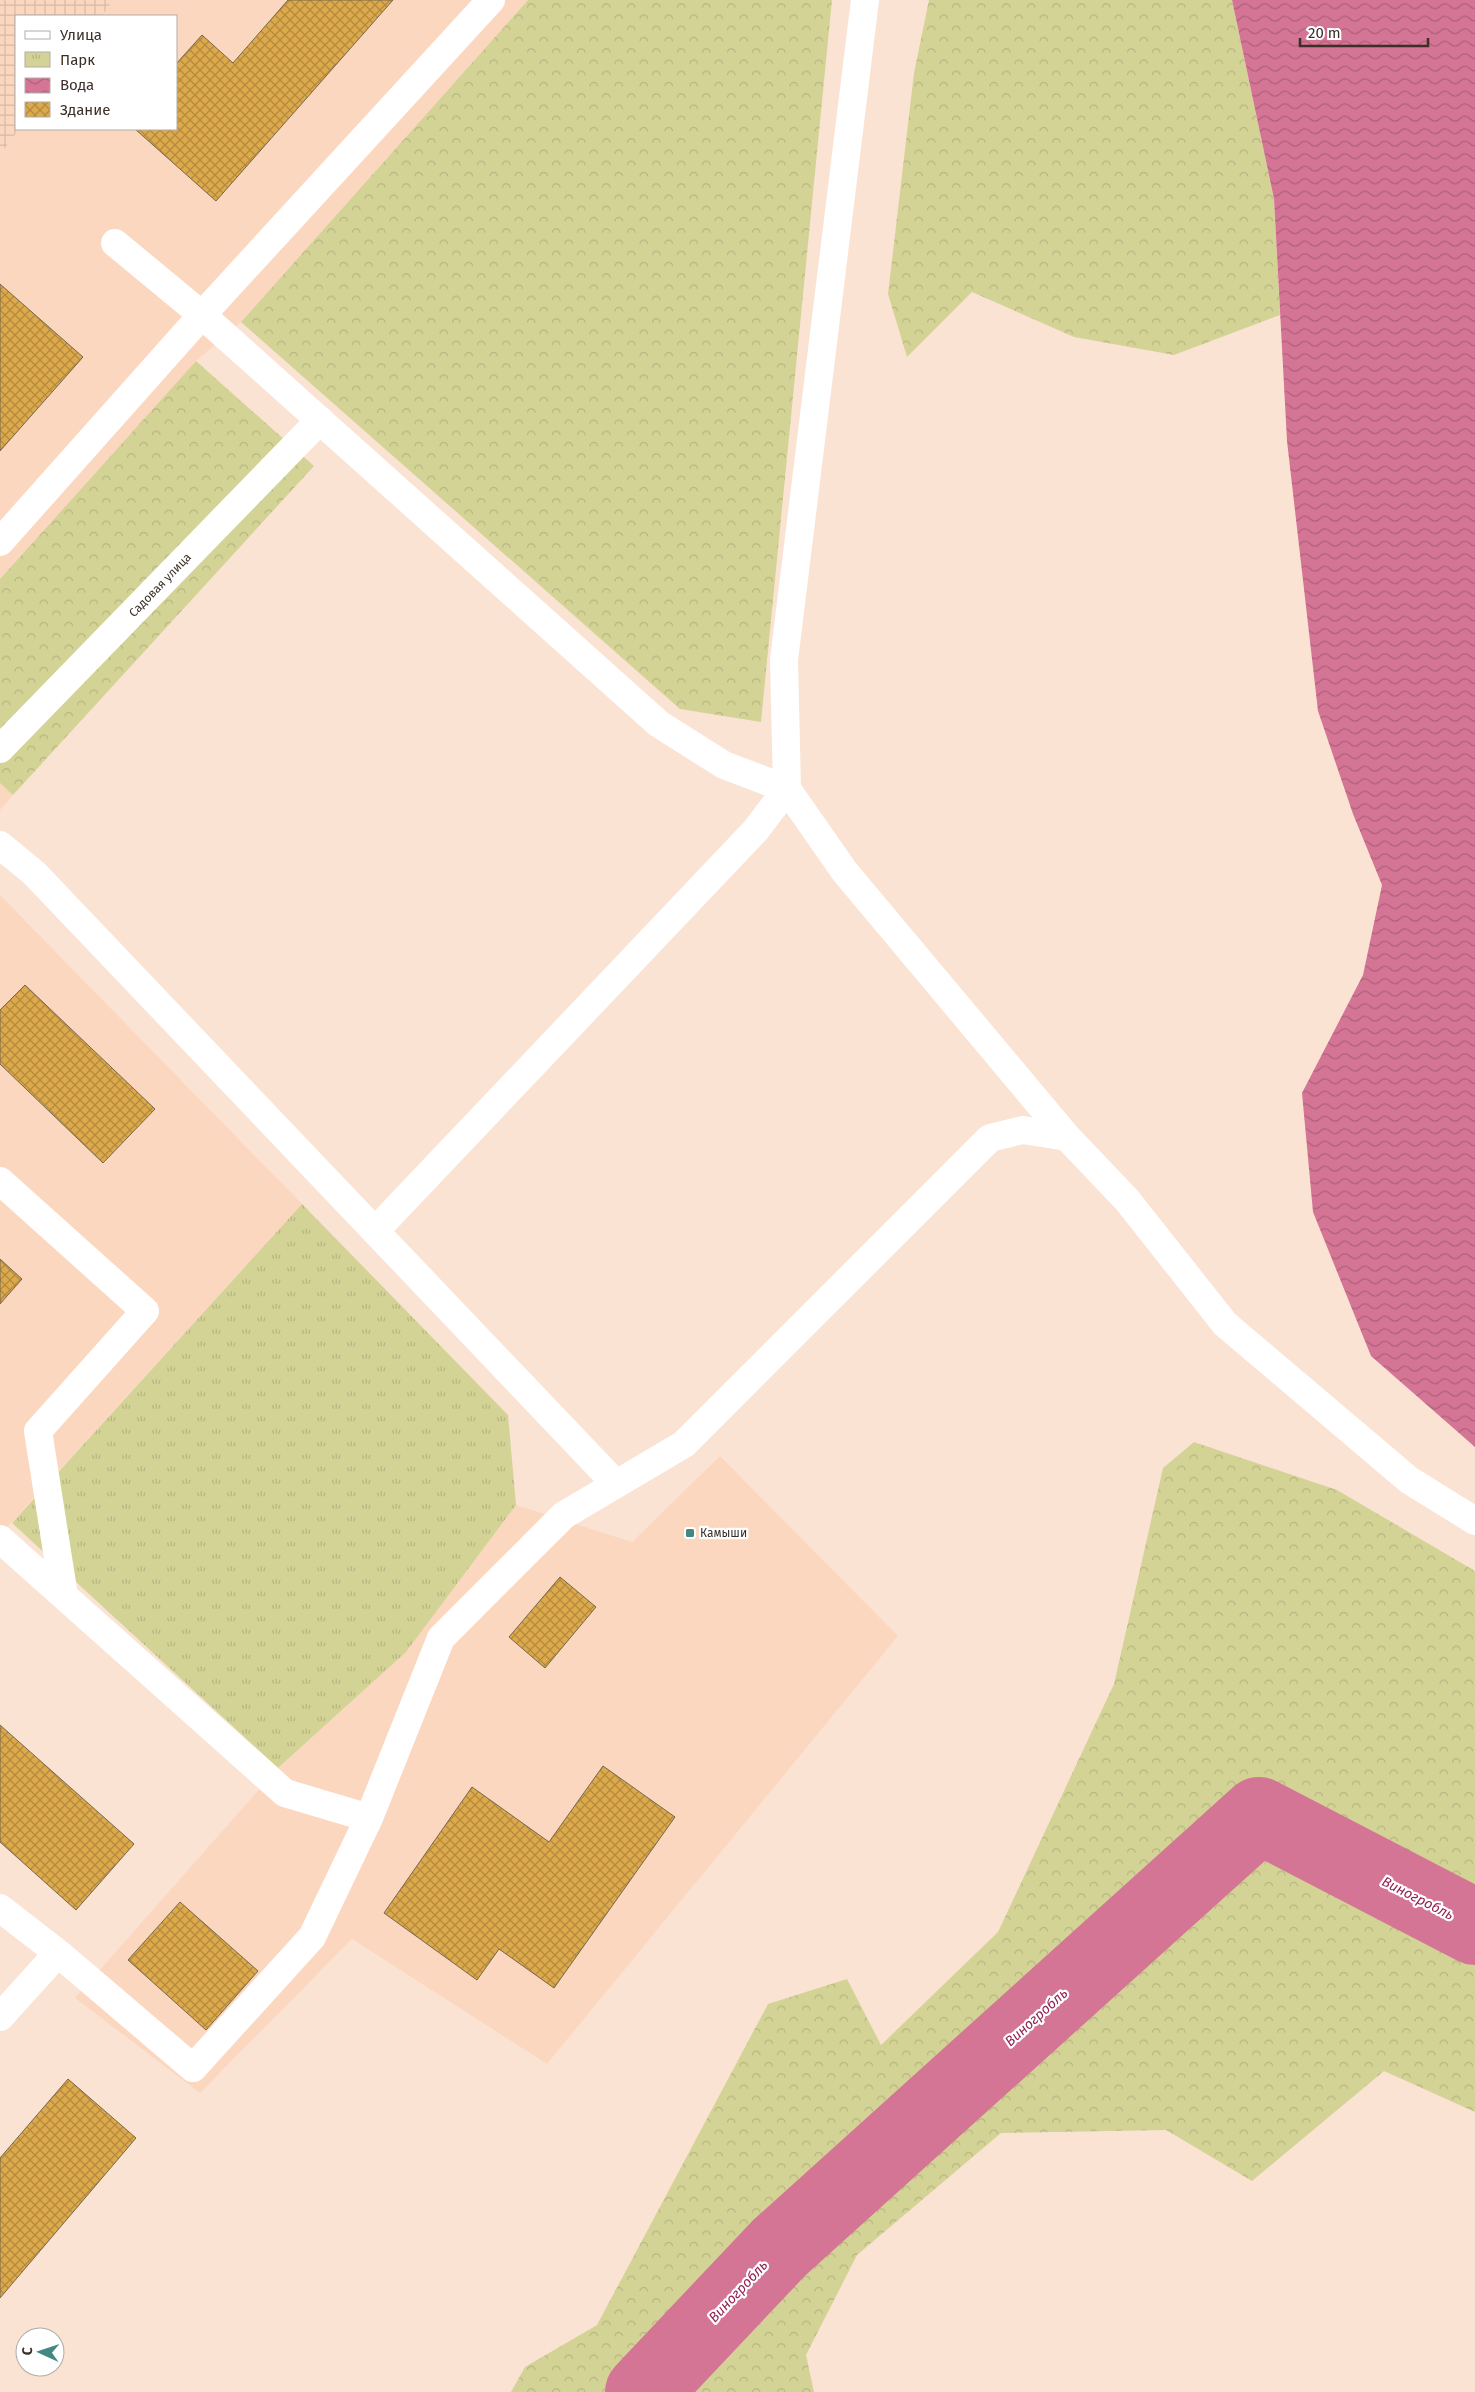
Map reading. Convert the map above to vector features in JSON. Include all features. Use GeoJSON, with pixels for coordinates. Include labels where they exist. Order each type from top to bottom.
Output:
{"type":"FeatureCollection","features":[{"type":"Feature","properties":{"kind":"street"},"geometry":{"type":"LineString","coordinates":[[0,542],[202,315],[491,0]]}},
{"type":"Feature","properties":{"kind":"street"},"geometry":{"type":"LineString","coordinates":[[865,0],[784,660],[787,789],[845,872],[1067,1137],[1127,1200],[1225,1324],[1409,1480],[1475,1521]]}},
{"type":"Feature","properties":{"kind":"street"},"geometry":{"type":"LineString","coordinates":[[115,243],[202,315],[659,724],[724,765],[787,789]]}},
{"type":"Feature","properties":{"kind":"street","name":"Садовая улица"},"geometry":{"type":"LineString","coordinates":[[0,749],[320,420]]}},
{"type":"Feature","properties":{"kind":"street"},"geometry":{"type":"LineString","coordinates":[[375,1230],[748,838],[787,789]]}},
{"type":"Feature","properties":{"kind":"street"},"geometry":{"type":"LineString","coordinates":[[0,845],[34,873],[616,1484]]}},
{"type":"Feature","properties":{"kind":"street"},"geometry":{"type":"LineString","coordinates":[[0,1908],[58,1954],[193,2068],[312,1937],[369,1818],[441,1638],[564,1515],[684,1444],[990,1138],[1023,1130],[1067,1137]]}},
{"type":"Feature","properties":{"kind":"street"},"geometry":{"type":"LineString","coordinates":[[0,1181],[145,1311],[38,1431],[64,1596]]}},
{"type":"Feature","properties":{"kind":"street"},"geometry":{"type":"LineString","coordinates":[[0,1539],[285,1792],[369,1818]]}},
{"type":"Feature","properties":{"kind":"street"},"geometry":{"type":"LineString","coordinates":[[0,2017],[58,1954]]}},
{"type":"Feature","properties":{"kind":"shaded area"},"geometry":{"type":"Polygon","coordinates":[[[0,0],[113,0],[103,15],[15,15],[15,130],[18,130],[0,155],[0,0]]]}},
{"type":"Feature","properties":{"kind":"shaded area"},"geometry":{"type":"Polygon","coordinates":[[[113,0],[528,0],[241,322],[196,361],[0,579],[0,155],[18,130],[178,130],[178,15],[103,15],[113,0]]]}},
{"type":"Feature","properties":{"kind":"shaded area"},"geometry":{"type":"Polygon","coordinates":[[[0,783],[13,795],[0,810],[0,783]]]}},
{"type":"Feature","properties":{"kind":"shaded area"},"geometry":{"type":"Polygon","coordinates":[[[0,895],[302,1204],[0,1535],[0,895]]]}},
{"type":"Feature","properties":{"kind":"shaded area"},"geometry":{"type":"Polygon","coordinates":[[[720,1456],[898,1636],[547,2064],[352,1939],[200,2093],[75,1998],[278,1768],[406,1652],[516,1505],[632,1542],[720,1456]]]}},
{"type":"Feature","properties":{"kind":"green space"},"geometry":{"type":"Polygon","coordinates":[[[528,0],[832,0],[761,722],[680,709],[241,322],[528,0]]]}},
{"type":"Feature","properties":{"kind":"green space"},"geometry":{"type":"Polygon","coordinates":[[[929,0],[1232,0],[1274,199],[1280,315],[1174,355],[1074,337],[972,292],[907,357],[888,294],[914,73],[929,0]]]}},
{"type":"Feature","properties":{"kind":"green space"},"geometry":{"type":"Polygon","coordinates":[[[196,361],[314,466],[13,795],[0,783],[0,579],[196,361]]]}},
{"type":"Feature","properties":{"kind":"green space"},"geometry":{"type":"Polygon","coordinates":[[[302,1204],[508,1415],[516,1505],[406,1652],[278,1768],[12,1523],[302,1204]]]}},
{"type":"Feature","properties":{"kind":"green space"},"geometry":{"type":"Polygon","coordinates":[[[1194,1442],[1337,1490],[1475,1571],[1475,2112],[1384,2071],[1252,2181],[1166,2130],[1001,2133],[857,2255],[806,2355],[814,2392],[511,2392],[525,2367],[597,2325],[768,2004],[847,1979],[881,2045],[998,1932],[1114,1684],[1163,1468],[1194,1442]]]}},
{"type":"Feature","properties":{"kind":"water"},"geometry":{"type":"Polygon","coordinates":[[[1232,0],[1475,0],[1475,1447],[1371,1356],[1313,1212],[1302,1093],[1363,975],[1382,885],[1353,814],[1318,711],[1287,441],[1274,199],[1232,0]]]}},
{"type":"Feature","properties":{"kind":"building"},"geometry":{"type":"Polygon","coordinates":[[[288,0],[393,0],[216,201],[136,130],[178,130],[178,62],[202,35],[233,63],[288,0]]]}},
{"type":"Feature","properties":{"kind":"building"},"geometry":{"type":"Polygon","coordinates":[[[0,284],[83,357],[0,451],[0,284]]]}},
{"type":"Feature","properties":{"kind":"building"},"geometry":{"type":"Polygon","coordinates":[[[25,985],[155,1109],[103,1163],[0,1064],[0,1010],[25,985]]]}},
{"type":"Feature","properties":{"kind":"building"},"geometry":{"type":"Polygon","coordinates":[[[0,1259],[22,1279],[0,1304],[0,1259]]]}},
{"type":"Feature","properties":{"kind":"building"},"geometry":{"type":"Polygon","coordinates":[[[560,1577],[596,1607],[545,1668],[509,1637],[560,1577]]]}},
{"type":"Feature","properties":{"kind":"building"},"geometry":{"type":"Polygon","coordinates":[[[0,1725],[134,1844],[76,1910],[0,1842],[0,1725]]]}},
{"type":"Feature","properties":{"kind":"building"},"geometry":{"type":"Polygon","coordinates":[[[603,1766],[675,1817],[554,1988],[499,1949],[477,1980],[384,1913],[472,1787],[549,1842],[603,1766]]]}},
{"type":"Feature","properties":{"kind":"building"},"geometry":{"type":"Polygon","coordinates":[[[180,1902],[258,1971],[206,2030],[128,1960],[180,1902]]]}},
{"type":"Feature","properties":{"kind":"building"},"geometry":{"type":"Polygon","coordinates":[[[68,2079],[136,2138],[0,2298],[0,2158],[68,2079]]]}},
{"type":"Feature","properties":{"kind":"waterway","name":"Виногробль"},"geometry":{"type":"LineString","coordinates":[[643,2392],[779,2248],[1259,1815],[1475,1927]]}},
{"type":"Feature","properties":{"kind":"place","name":"Камыши"},"geometry":{"type":"Point","coordinates":[690,1533]}}]}
